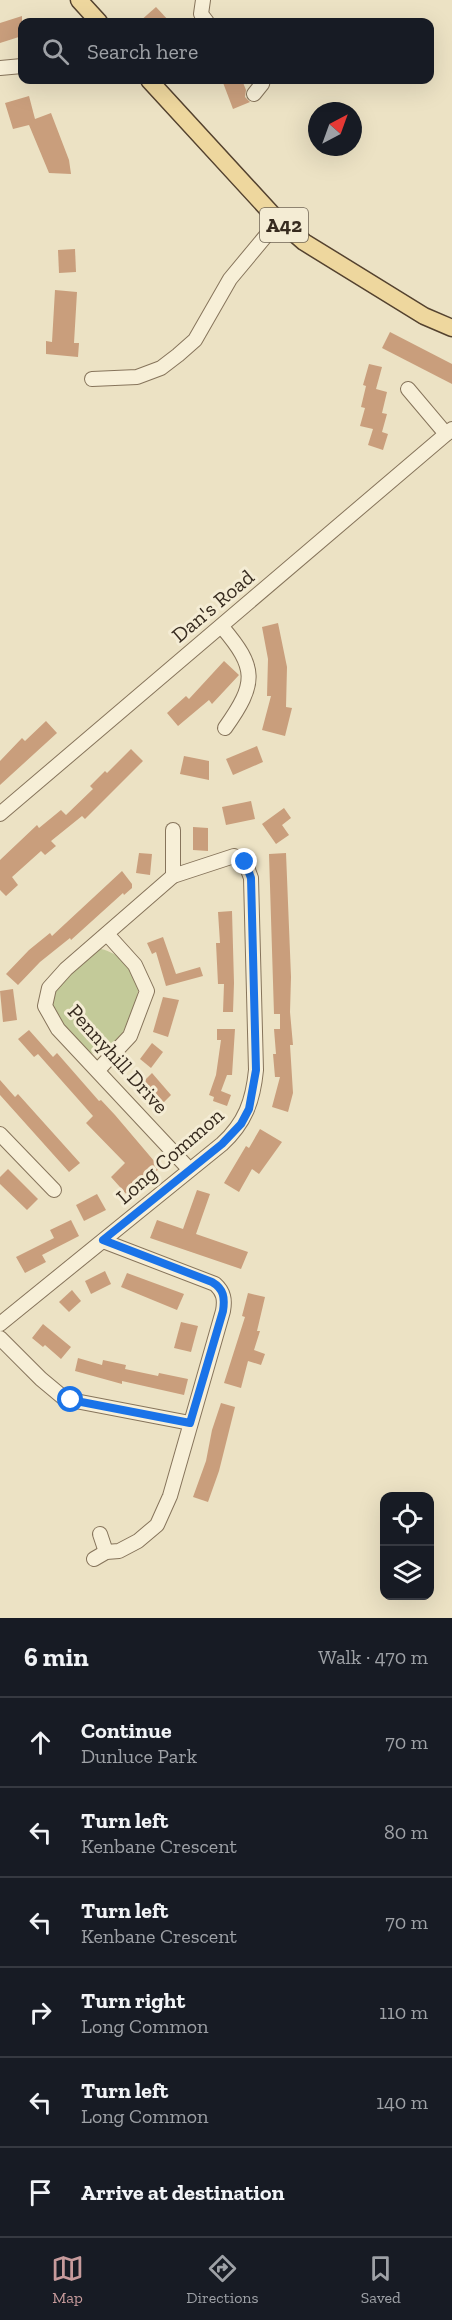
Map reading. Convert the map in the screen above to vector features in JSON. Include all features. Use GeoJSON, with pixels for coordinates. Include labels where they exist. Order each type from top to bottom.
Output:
{"type":"FeatureCollection","features":[{"type":"Feature","properties":{"kind":"main road"},"geometry":{"type":"LineString","coordinates":[[79,0],[95,18]]}},
{"type":"Feature","properties":{"kind":"main road","name":"A42"},"geometry":{"type":"LineString","coordinates":[[153,84],[209,147],[279,220],[304,242],[424,316],[452,328]]}},
{"type":"Feature","properties":{"kind":"street"},"geometry":{"type":"LineString","coordinates":[[0,68],[18,66]]}},
{"type":"Feature","properties":{"kind":"street"},"geometry":{"type":"LineString","coordinates":[[254,94],[262,84]]}},
{"type":"Feature","properties":{"kind":"street"},"geometry":{"type":"LineString","coordinates":[[92,379],[137,378],[161,368],[178,355],[195,340],[230,279],[279,220]]}},
{"type":"Feature","properties":{"kind":"street"},"geometry":{"type":"LineString","coordinates":[[408,389],[449,432]]}},
{"type":"Feature","properties":{"kind":"street","name":"Dan's Road"},"geometry":{"type":"LineString","coordinates":[[0,814],[449,432]]}},
{"type":"Feature","properties":{"kind":"street"},"geometry":{"type":"LineString","coordinates":[[222,627],[247,660],[249,677],[244,699],[225,728]]}},
{"type":"Feature","properties":{"kind":"street"},"geometry":{"type":"LineString","coordinates":[[173,830],[173,876]]}},
{"type":"Feature","properties":{"kind":"street","name":"Pennyhill Drive"},"geometry":{"type":"LineString","coordinates":[[189,1169],[58,1029],[45,1006],[49,988],[66,969],[173,876],[229,856],[241,858]]}},
{"type":"Feature","properties":{"kind":"street","name":"Long Common"},"geometry":{"type":"LineString","coordinates":[[0,1324],[236,1130],[249,1109],[256,1070],[251,878],[248,866],[241,858]]}},
{"type":"Feature","properties":{"kind":"street"},"geometry":{"type":"LineString","coordinates":[[98,1070],[130,1036],[147,991],[135,964],[107,934]]}},
{"type":"Feature","properties":{"kind":"street"},"geometry":{"type":"LineString","coordinates":[[0,1134],[54,1190]]}},
{"type":"Feature","properties":{"kind":"street"},"geometry":{"type":"LineString","coordinates":[[100,1534],[100,1555],[119,1551],[138,1541],[157,1525],[170,1496],[223,1311],[224,1299],[222,1291],[212,1282],[103,1240]]}},
{"type":"Feature","properties":{"kind":"street"},"geometry":{"type":"LineString","coordinates":[[0,1338],[61,1397],[190,1423]]}},
{"type":"Feature","properties":{"kind":"green space"},"geometry":{"type":"Polygon","coordinates":[[[101,949],[115,954],[127,964],[136,977],[138,991],[125,1029],[113,1047],[99,1055],[88,1051],[69,1033],[56,1015],[53,1005],[57,987],[64,978],[95,950],[101,949]]]}},
{"type":"Feature","properties":{"kind":"building"},"geometry":{"type":"Polygon","coordinates":[[[156,7],[166,18],[144,18],[156,7]]]}},
{"type":"Feature","properties":{"kind":"building"},"geometry":{"type":"Polygon","coordinates":[[[22,16],[18,18],[18,37],[0,43],[0,23],[22,16]]]}},
{"type":"Feature","properties":{"kind":"building"},"geometry":{"type":"Polygon","coordinates":[[[224,84],[244,84],[245,97],[250,102],[233,109],[224,84]]]}},
{"type":"Feature","properties":{"kind":"building"},"geometry":{"type":"Polygon","coordinates":[[[29,96],[35,119],[51,113],[69,160],[71,174],[49,173],[29,125],[13,129],[5,103],[29,96]]]}},
{"type":"Feature","properties":{"kind":"building"},"geometry":{"type":"Polygon","coordinates":[[[75,249],[76,272],[59,273],[58,250],[75,249]]]}},
{"type":"Feature","properties":{"kind":"building"},"geometry":{"type":"Polygon","coordinates":[[[55,290],[77,292],[74,343],[79,343],[78,357],[46,354],[46,341],[52,342],[55,290]]]}},
{"type":"Feature","properties":{"kind":"building"},"geometry":{"type":"Polygon","coordinates":[[[390,332],[452,364],[452,384],[382,348],[390,332]]]}},
{"type":"Feature","properties":{"kind":"building"},"geometry":{"type":"Polygon","coordinates":[[[369,364],[382,367],[376,389],[387,392],[382,413],[387,414],[382,432],[388,434],[383,450],[368,445],[373,429],[360,426],[365,408],[361,407],[366,386],[363,385],[369,364]]]}},
{"type":"Feature","properties":{"kind":"building"},"geometry":{"type":"Polygon","coordinates":[[[278,623],[287,667],[286,707],[292,708],[285,736],[262,730],[271,696],[267,696],[268,659],[262,627],[278,623]]]}},
{"type":"Feature","properties":{"kind":"building"},"geometry":{"type":"Polygon","coordinates":[[[224,661],[239,675],[212,704],[209,700],[178,726],[167,713],[186,696],[189,699],[224,661]]]}},
{"type":"Feature","properties":{"kind":"building"},"geometry":{"type":"Polygon","coordinates":[[[46,721],[57,733],[0,785],[0,761],[22,738],[25,741],[46,721]]]}},
{"type":"Feature","properties":{"kind":"building"},"geometry":{"type":"Polygon","coordinates":[[[257,746],[263,762],[233,775],[226,759],[257,746]]]}},
{"type":"Feature","properties":{"kind":"building"},"geometry":{"type":"Polygon","coordinates":[[[131,749],[143,761],[85,819],[82,816],[51,841],[56,846],[45,855],[41,851],[12,877],[18,885],[6,896],[0,890],[0,860],[37,825],[39,828],[61,810],[66,815],[93,789],[90,786],[131,749]]]}},
{"type":"Feature","properties":{"kind":"building"},"geometry":{"type":"Polygon","coordinates":[[[184,756],[209,761],[209,780],[180,774],[184,756]]]}},
{"type":"Feature","properties":{"kind":"building"},"geometry":{"type":"Polygon","coordinates":[[[251,801],[255,819],[226,825],[222,807],[251,801]]]}},
{"type":"Feature","properties":{"kind":"building"},"geometry":{"type":"Polygon","coordinates":[[[284,808],[291,818],[282,825],[289,835],[276,844],[262,824],[284,808]]]}},
{"type":"Feature","properties":{"kind":"building"},"geometry":{"type":"Polygon","coordinates":[[[193,827],[208,828],[208,851],[193,850],[193,827]]]}},
{"type":"Feature","properties":{"kind":"building"},"geometry":{"type":"Polygon","coordinates":[[[139,853],[152,854],[150,875],[136,873],[139,853]]]}},
{"type":"Feature","properties":{"kind":"building"},"geometry":{"type":"Polygon","coordinates":[[[286,853],[293,1045],[290,1045],[293,1093],[288,1112],[272,1107],[280,1077],[275,1077],[273,1054],[276,1054],[274,1029],[280,1029],[280,1014],[274,1014],[269,854],[286,853]]]}},
{"type":"Feature","properties":{"kind":"building"},"geometry":{"type":"Polygon","coordinates":[[[122,871],[132,884],[132,888],[124,895],[123,893],[71,940],[70,938],[40,962],[18,985],[6,974],[29,950],[50,933],[52,936],[122,871]]]}},
{"type":"Feature","properties":{"kind":"building"},"geometry":{"type":"Polygon","coordinates":[[[232,911],[233,1012],[223,1012],[224,984],[218,984],[216,943],[220,943],[218,912],[232,911]]]}},
{"type":"Feature","properties":{"kind":"building"},"geometry":{"type":"Polygon","coordinates":[[[163,937],[176,974],[200,967],[203,976],[166,986],[156,952],[152,954],[147,943],[163,937]]]}},
{"type":"Feature","properties":{"kind":"building"},"geometry":{"type":"Polygon","coordinates":[[[13,989],[17,1020],[3,1022],[0,991],[13,989]]]}},
{"type":"Feature","properties":{"kind":"building"},"geometry":{"type":"Polygon","coordinates":[[[163,997],[179,1000],[168,1037],[153,1032],[163,997]]]}},
{"type":"Feature","properties":{"kind":"building"},"geometry":{"type":"Polygon","coordinates":[[[217,1029],[235,1029],[232,1075],[227,1075],[221,1091],[231,1095],[227,1106],[213,1101],[214,1097],[209,1095],[216,1075],[221,1040],[217,1040],[217,1029]]]}},
{"type":"Feature","properties":{"kind":"building"},"geometry":{"type":"Polygon","coordinates":[[[29,1030],[53,1057],[57,1053],[99,1101],[101,1100],[115,1115],[160,1168],[128,1196],[111,1177],[125,1163],[86,1123],[93,1116],[38,1054],[34,1057],[18,1039],[29,1030]]]}},
{"type":"Feature","properties":{"kind":"building"},"geometry":{"type":"Polygon","coordinates":[[[152,1043],[163,1052],[151,1068],[140,1059],[152,1043]]]}},
{"type":"Feature","properties":{"kind":"building"},"geometry":{"type":"Polygon","coordinates":[[[152,1073],[171,1095],[159,1107],[150,1098],[155,1092],[144,1081],[152,1073]]]}},
{"type":"Feature","properties":{"kind":"building"},"geometry":{"type":"Polygon","coordinates":[[[0,1080],[15,1097],[18,1094],[80,1163],[69,1172],[0,1095],[0,1080]]]}},
{"type":"Feature","properties":{"kind":"building"},"geometry":{"type":"Polygon","coordinates":[[[260,1129],[282,1142],[259,1174],[252,1169],[239,1192],[224,1183],[246,1146],[249,1148],[260,1129]]]}},
{"type":"Feature","properties":{"kind":"building"},"geometry":{"type":"Polygon","coordinates":[[[8,1169],[38,1199],[27,1210],[0,1184],[0,1177],[8,1169]]]}},
{"type":"Feature","properties":{"kind":"building"},"geometry":{"type":"Polygon","coordinates":[[[197,1190],[210,1194],[196,1234],[248,1252],[241,1269],[150,1238],[157,1220],[183,1229],[197,1190]]]}},
{"type":"Feature","properties":{"kind":"building"},"geometry":{"type":"Polygon","coordinates":[[[97,1194],[106,1210],[84,1221],[76,1205],[97,1194]]]}},
{"type":"Feature","properties":{"kind":"building"},"geometry":{"type":"Polygon","coordinates":[[[71,1220],[79,1236],[42,1255],[46,1262],[25,1273],[16,1257],[54,1238],[50,1230],[71,1220]]]}},
{"type":"Feature","properties":{"kind":"building"},"geometry":{"type":"Polygon","coordinates":[[[105,1271],[111,1284],[91,1294],[85,1281],[105,1271]]]}},
{"type":"Feature","properties":{"kind":"building"},"geometry":{"type":"Polygon","coordinates":[[[127,1273],[184,1294],[177,1310],[121,1287],[127,1273]]]}},
{"type":"Feature","properties":{"kind":"building"},"geometry":{"type":"Polygon","coordinates":[[[72,1290],[81,1301],[69,1312],[59,1302],[72,1290]]]}},
{"type":"Feature","properties":{"kind":"building"},"geometry":{"type":"Polygon","coordinates":[[[248,1293],[265,1297],[257,1331],[260,1331],[254,1350],[265,1354],[261,1365],[248,1361],[241,1388],[224,1383],[245,1317],[242,1316],[248,1293]]]}},
{"type":"Feature","properties":{"kind":"building"},"geometry":{"type":"Polygon","coordinates":[[[181,1322],[198,1326],[191,1352],[174,1348],[181,1322]]]}},
{"type":"Feature","properties":{"kind":"building"},"geometry":{"type":"Polygon","coordinates":[[[43,1324],[71,1347],[61,1359],[45,1345],[43,1347],[32,1338],[43,1324]]]}},
{"type":"Feature","properties":{"kind":"building"},"geometry":{"type":"Polygon","coordinates":[[[78,1358],[102,1365],[103,1360],[126,1365],[125,1369],[188,1379],[184,1395],[122,1381],[122,1384],[75,1371],[78,1358]]]}},
{"type":"Feature","properties":{"kind":"building"},"geometry":{"type":"Polygon","coordinates":[[[221,1403],[235,1407],[219,1471],[208,1502],[193,1497],[206,1461],[212,1430],[221,1403]]]}},
{"type":"Feature","properties":{"kind":"route"},"geometry":{"type":"LineString","coordinates":[[71,1400],[190,1423],[223,1311],[222,1291],[212,1282],[103,1240],[222,1144],[241,1124],[249,1109],[256,1070],[251,878],[245,862]]}}]}
